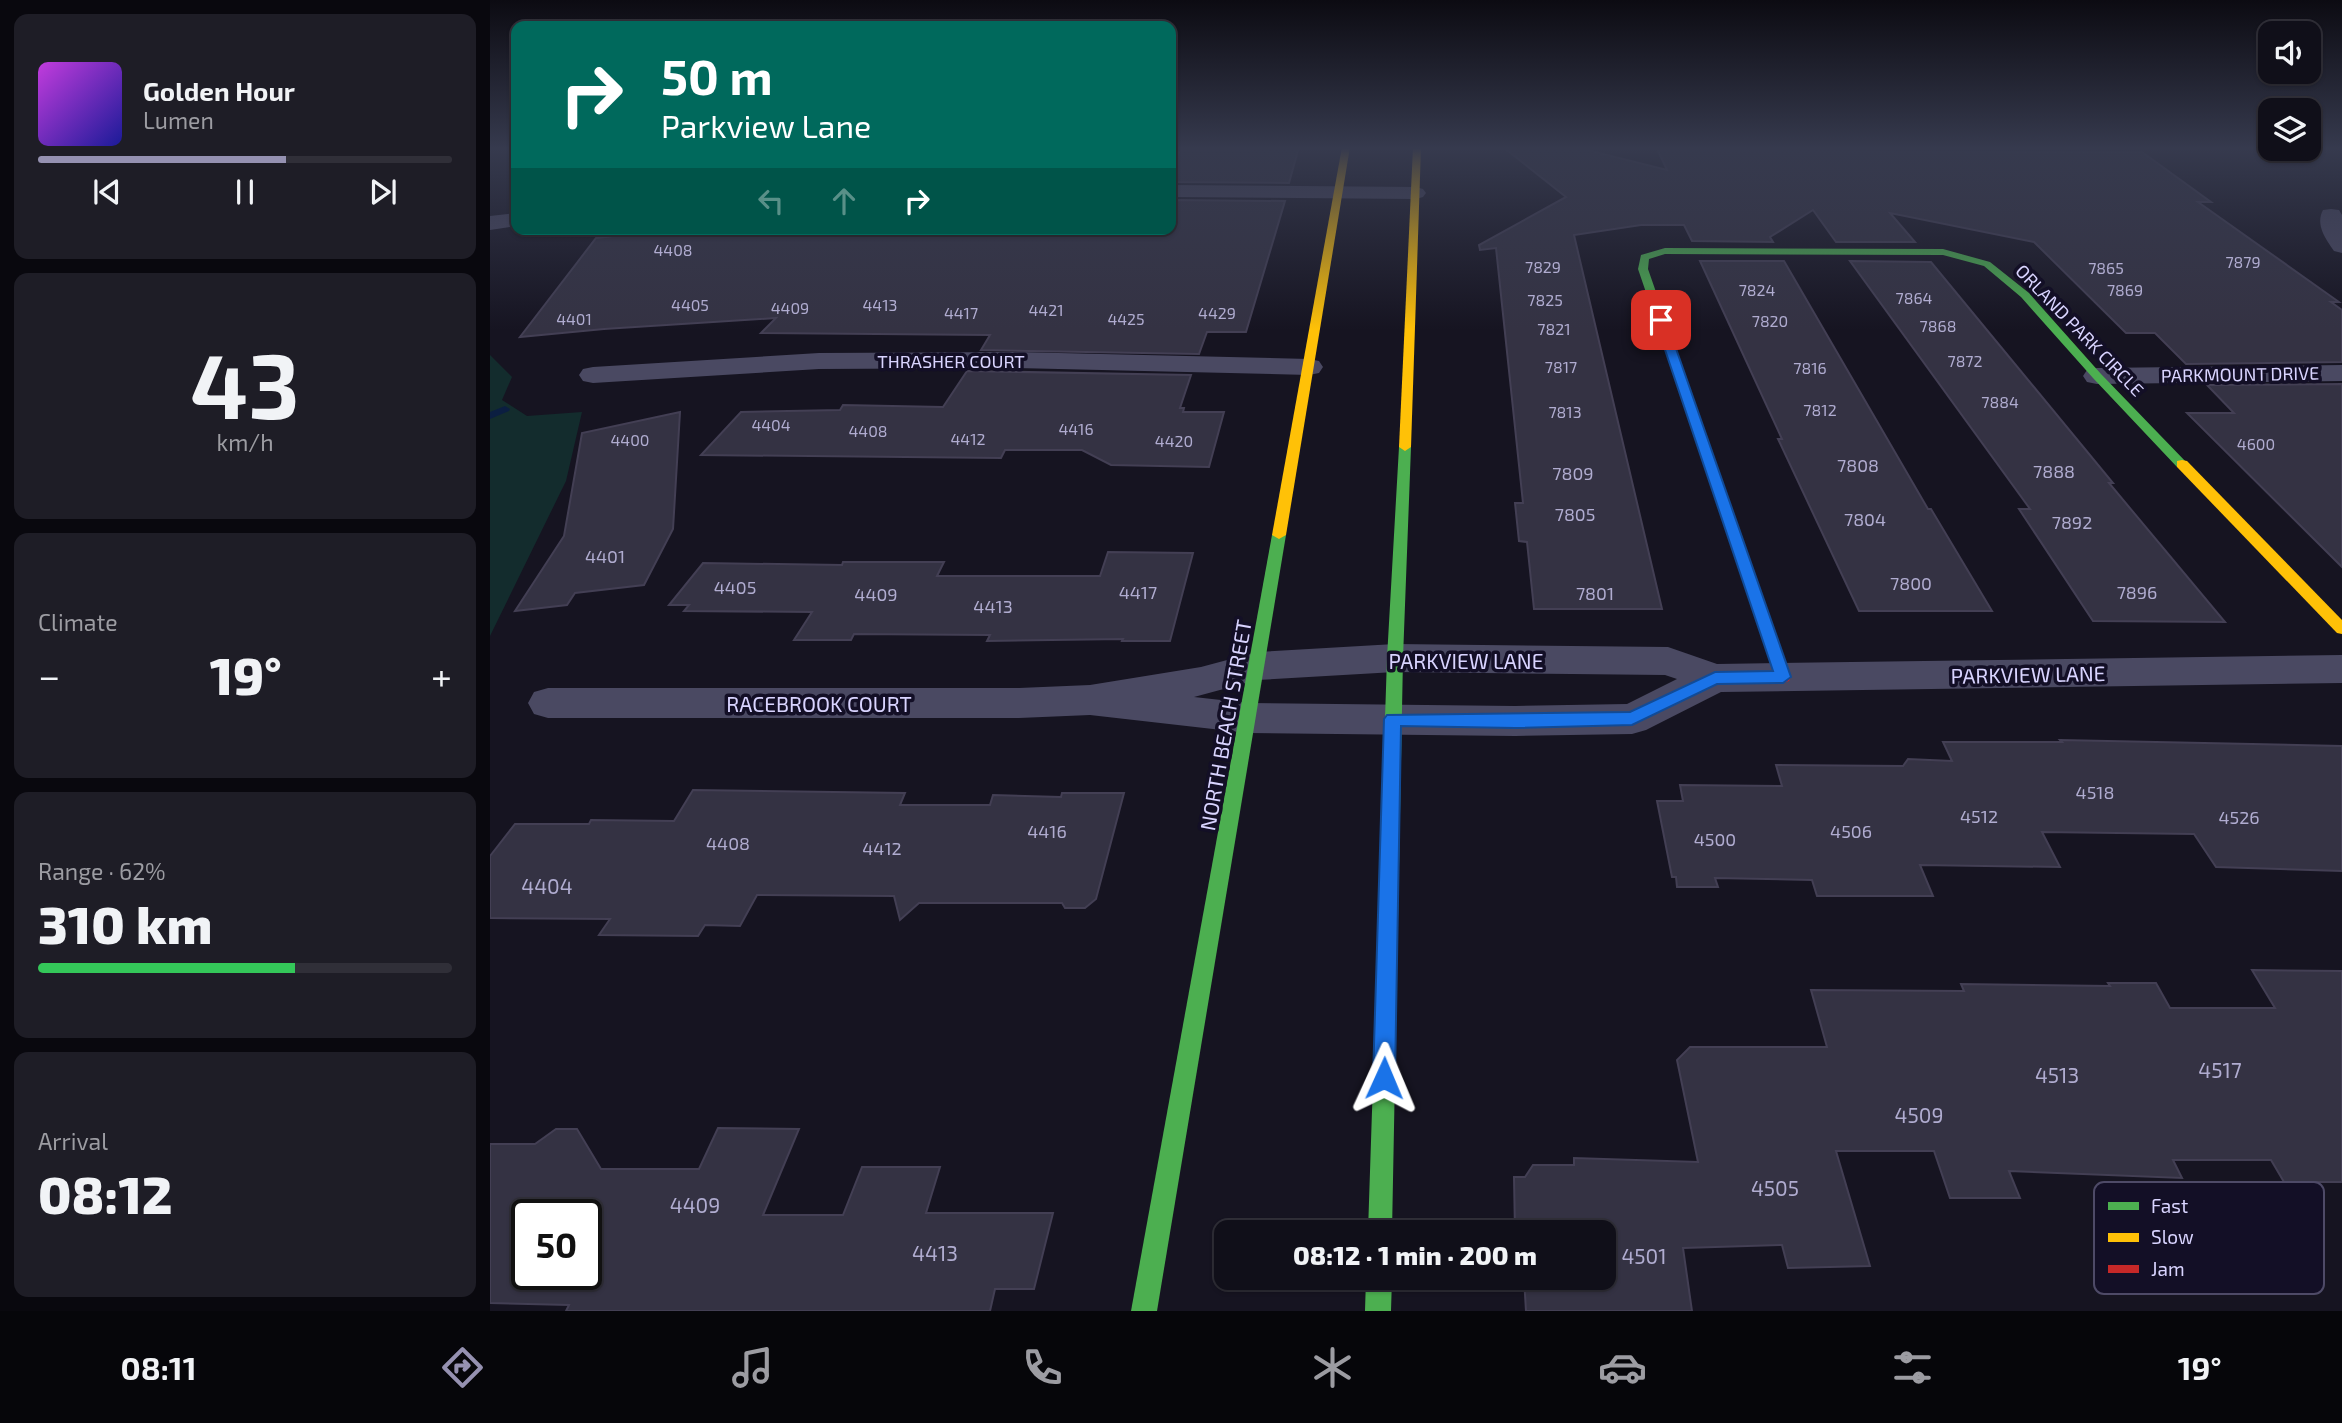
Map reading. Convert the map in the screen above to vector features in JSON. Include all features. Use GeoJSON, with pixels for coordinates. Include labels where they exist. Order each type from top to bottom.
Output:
{"type":"FeatureCollection","features":[{"type":"Feature","properties":{"kind":"main road","name":"NORTH BEACH STREET"},"geometry":{"type":"LineString","coordinates":[[1144,1311],[1336,208]]}},
{"type":"Feature","properties":{"kind":"main road"},"geometry":{"type":"LineString","coordinates":[[1380,1220],[1395,658],[1415,208]]}},
{"type":"Feature","properties":{"kind":"main road","name":"ORLAND PARK CIRCLE"},"geometry":{"type":"LineString","coordinates":[[1783,677],[1643,269],[1644,257],[1665,251],[1943,252],[1987,264],[2025,295],[2097,376],[2342,629]]}},
{"type":"Feature","properties":{"kind":"main road"},"geometry":{"type":"LineString","coordinates":[[1378,1311],[1379,1290]]}},
{"type":"Feature","properties":{"kind":"street"},"geometry":{"type":"LineString","coordinates":[[2331,215],[2332,230],[2342,246]]}},
{"type":"Feature","properties":{"kind":"street"},"geometry":{"type":"LineString","coordinates":[[490,223],[511,221]]}},
{"type":"Feature","properties":{"kind":"street","name":"THRASHER COURT"},"geometry":{"type":"LineString","coordinates":[[593,375],[832,361],[1016,360],[1309,368]]}},
{"type":"Feature","properties":{"kind":"street","name":"PARKMOUNT DRIVE"},"geometry":{"type":"LineString","coordinates":[[2097,376],[2342,373]]}},
{"type":"Feature","properties":{"kind":"street","name":"PARKVIEW LANE"},"geometry":{"type":"LineString","coordinates":[[1257,666],[1395,658],[1668,661],[1715,678],[2342,669]]}},
{"type":"Feature","properties":{"kind":"street","name":"RACEBROOK COURT"},"geometry":{"type":"LineString","coordinates":[[548,703],[1019,703],[1090,700],[1202,681],[1257,666]]}},
{"type":"Feature","properties":{"kind":"street","name":"PARKVIEW LANE"},"geometry":{"type":"LineString","coordinates":[[1248,718],[1515,721],[1632,719],[1715,678]]}},
{"type":"Feature","properties":{"kind":"street","name":"RACEBROOK COURT"},"geometry":{"type":"LineString","coordinates":[[1090,700],[1248,718]]}},
{"type":"Feature","properties":{"kind":"green space"},"geometry":{"type":"Polygon","coordinates":[[[490,355],[512,377],[502,400],[527,416],[582,412],[566,481],[490,636],[490,355]]]}},
{"type":"Feature","properties":{"kind":"building"},"geometry":{"type":"Polygon","coordinates":[[[1176,208],[1283,208],[1246,332],[1207,332],[1199,354],[981,350],[990,335],[761,333],[776,318],[520,337],[596,238],[625,235],[1176,235],[1176,208]]]}},
{"type":"Feature","properties":{"kind":"building"},"geometry":{"type":"Polygon","coordinates":[[[1546,208],[2207,208],[2339,302],[2331,302],[2342,310],[2342,362],[2186,364],[2155,333],[2126,333],[2034,242],[1890,213],[1915,242],[1836,242],[1813,210],[1770,237],[1773,242],[1692,241],[1684,225],[1641,225],[1574,235],[1662,609],[1534,609],[1527,542],[1519,541],[1515,503],[1523,503],[1496,248],[1480,250],[1479,245],[1546,208]]]}},
{"type":"Feature","properties":{"kind":"building"},"geometry":{"type":"Polygon","coordinates":[[[1700,261],[1784,261],[1928,509],[1931,509],[1992,611],[1859,611],[1778,439],[1782,439],[1700,261]]]}},
{"type":"Feature","properties":{"kind":"building"},"geometry":{"type":"Polygon","coordinates":[[[1850,261],[1931,262],[2225,622],[2093,621],[2019,509],[2030,509],[1850,261]]]}},
{"type":"Feature","properties":{"kind":"building"},"geometry":{"type":"Polygon","coordinates":[[[967,371],[1191,375],[1180,408],[1184,408],[1183,412],[1224,412],[1209,467],[1111,465],[1082,450],[1005,450],[1001,458],[701,455],[741,412],[840,410],[843,405],[943,407],[967,371]]]}},
{"type":"Feature","properties":{"kind":"building"},"geometry":{"type":"Polygon","coordinates":[[[2342,384],[2342,567],[2187,413],[2234,413],[2207,385],[2342,384]]]}},
{"type":"Feature","properties":{"kind":"building"},"geometry":{"type":"Polygon","coordinates":[[[680,412],[673,529],[644,585],[575,593],[567,605],[515,611],[564,536],[582,433],[680,412]]]}},
{"type":"Feature","properties":{"kind":"building"},"geometry":{"type":"Polygon","coordinates":[[[1108,552],[1193,553],[1170,641],[987,641],[990,635],[854,634],[851,640],[794,640],[812,612],[684,611],[689,605],[669,605],[703,563],[842,565],[843,562],[944,562],[937,576],[1100,576],[1108,552]]]}},
{"type":"Feature","properties":{"kind":"building"},"geometry":{"type":"Polygon","coordinates":[[[2060,740],[2342,746],[2342,871],[2216,867],[2194,834],[2042,832],[2060,867],[1920,865],[1933,896],[1817,896],[1812,880],[1715,878],[1718,887],[1677,887],[1676,877],[1672,877],[1657,801],[1683,801],[1680,785],[1782,786],[1776,765],[1903,766],[1908,759],[1952,761],[1943,742],[2062,742],[2060,740]]]}},
{"type":"Feature","properties":{"kind":"building"},"geometry":{"type":"Polygon","coordinates":[[[693,790],[905,793],[900,805],[990,805],[993,795],[1061,797],[1062,793],[1124,793],[1096,899],[1085,908],[1065,908],[1062,903],[919,903],[900,920],[894,896],[757,895],[740,926],[705,925],[698,936],[599,935],[610,919],[490,918],[490,856],[515,824],[589,824],[591,820],[674,821],[693,790]]]}},
{"type":"Feature","properties":{"kind":"building"},"geometry":{"type":"Polygon","coordinates":[[[2252,970],[2342,971],[2342,1182],[2284,1182],[2271,1160],[2173,1160],[2182,1178],[2009,1171],[2020,1198],[1950,1198],[1934,1151],[1836,1151],[1870,1266],[1788,1268],[1782,1245],[1683,1248],[1692,1311],[1526,1311],[1525,1290],[1616,1290],[1616,1220],[1515,1220],[1514,1177],[1525,1177],[1533,1165],[1574,1165],[1574,1158],[1698,1162],[1677,1060],[1690,1047],[1827,1047],[1811,990],[1964,991],[1961,984],[2110,986],[2108,983],[2156,983],[2170,1008],[2275,1008],[2252,970]]]}},
{"type":"Feature","properties":{"kind":"building"},"geometry":{"type":"Polygon","coordinates":[[[718,1128],[799,1129],[763,1215],[843,1215],[862,1167],[940,1167],[926,1213],[1053,1213],[1034,1289],[995,1289],[990,1311],[566,1311],[569,1305],[490,1303],[490,1144],[535,1144],[556,1129],[577,1129],[601,1169],[699,1169],[718,1128]]]}},
{"type":"Feature","properties":{"kind":"waterway"},"geometry":{"type":"LineString","coordinates":[[490,416],[505,409]]}},
{"type":"Feature","properties":{"kind":"traffic: fast"},"geometry":{"type":"LineString","coordinates":[[1707,456],[1643,269],[1644,257],[1665,251],[1943,252],[1987,264],[2025,295],[2097,376],[2182,464]]}},
{"type":"Feature","properties":{"kind":"traffic: fast"},"geometry":{"type":"LineString","coordinates":[[1380,1220],[1395,658],[1405,447]]}},
{"type":"Feature","properties":{"kind":"traffic: fast"},"geometry":{"type":"LineString","coordinates":[[1144,1311],[1279,535]]}},
{"type":"Feature","properties":{"kind":"traffic: fast"},"geometry":{"type":"LineString","coordinates":[[1378,1311],[1379,1290]]}},
{"type":"Feature","properties":{"kind":"traffic: slow"},"geometry":{"type":"LineString","coordinates":[[1279,535],[1335,208]]}},
{"type":"Feature","properties":{"kind":"traffic: slow"},"geometry":{"type":"LineString","coordinates":[[1405,447],[1415,208]]}},
{"type":"Feature","properties":{"kind":"traffic: slow"},"geometry":{"type":"LineString","coordinates":[[2182,464],[2342,629]]}},
{"type":"Feature","properties":{"kind":"traffic: jam"},"geometry":{"type":"LineString","coordinates":[[1707,456],[1783,677]]}},
{"type":"Feature","properties":{"kind":"route"},"geometry":{"type":"LineString","coordinates":[[1384,1078],[1393,719],[1632,719],[1715,678],[1783,677],[1661,320]]}}]}
